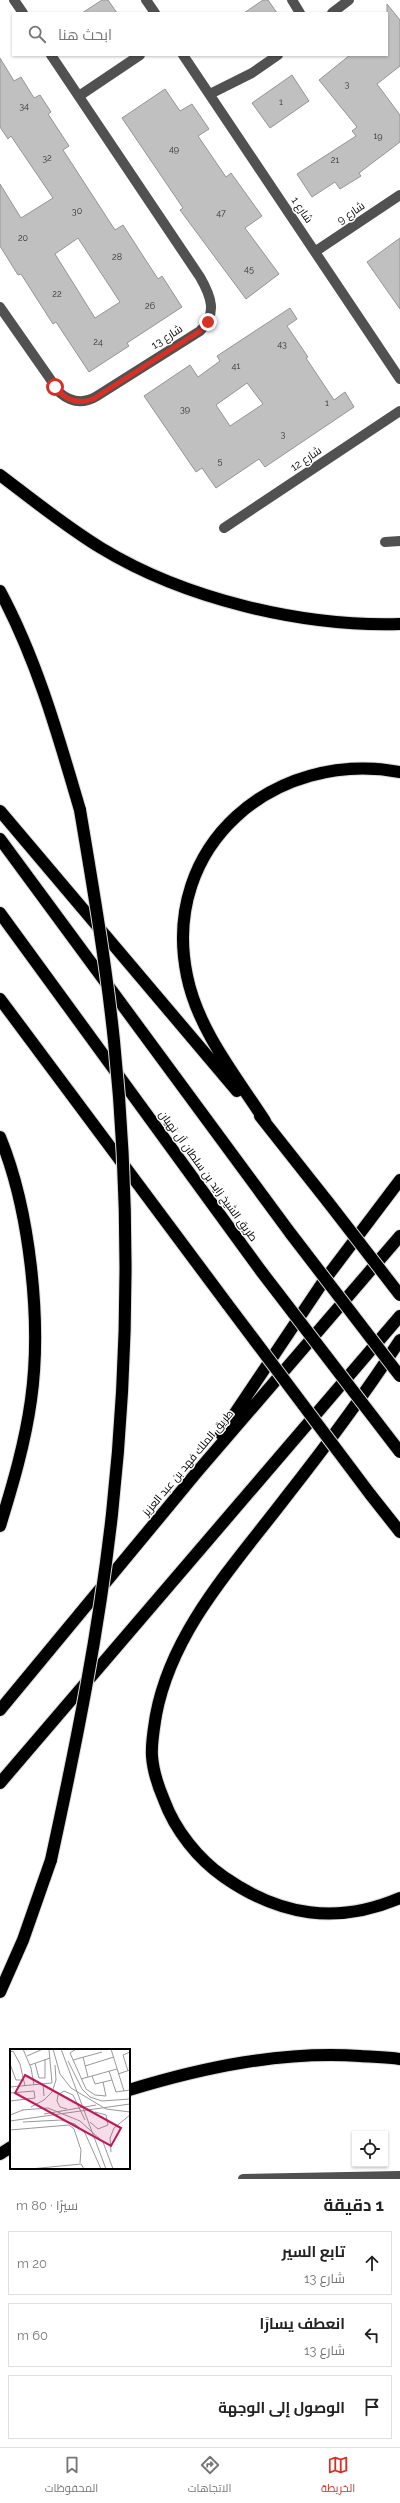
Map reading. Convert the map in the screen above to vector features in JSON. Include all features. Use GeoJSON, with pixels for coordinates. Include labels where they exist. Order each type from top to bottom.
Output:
{"type":"FeatureCollection","features":[{"type":"Feature","properties":{"kind":"highway"},"geometry":{"type":"LineString","coordinates":[[0,475],[58,520],[102,548],[142,569],[179,584],[214,596],[285,614],[358,624],[400,624]]}},
{"type":"Feature","properties":{"kind":"highway"},"geometry":{"type":"LineString","coordinates":[[0,591],[12,612],[51,710],[80,810],[100,926],[114,1043],[122,1160],[124,1294],[121,1396],[111,1521],[94,1645],[76,1745],[51,1860],[23,1940],[0,1992]]}},
{"type":"Feature","properties":{"kind":"highway"},"geometry":{"type":"LineString","coordinates":[[265,1122],[213,1041],[191,993],[184,958],[183,940],[188,903],[195,880],[208,851],[232,820],[246,807],[274,789],[304,776],[340,768],[360,767],[400,772]]}},
{"type":"Feature","properties":{"kind":"highway"},"geometry":{"type":"LineString","coordinates":[[0,811],[184,1030],[265,1122],[400,1295]]}},
{"type":"Feature","properties":{"kind":"highway"},"geometry":{"type":"LineString","coordinates":[[0,839],[291,1234],[400,1376]]}},
{"type":"Feature","properties":{"kind":"highway","name":"طريق الشيخ زايد بن سلطان آل نهيان"},"geometry":{"type":"LineString","coordinates":[[0,913],[261,1271],[400,1452]]}},
{"type":"Feature","properties":{"kind":"highway"},"geometry":{"type":"LineString","coordinates":[[0,999],[228,1305],[400,1532]]}},
{"type":"Feature","properties":{"kind":"highway"},"geometry":{"type":"LineString","coordinates":[[0,1137],[9,1159],[29,1248],[35,1328],[31,1399],[18,1467],[0,1526]]}},
{"type":"Feature","properties":{"kind":"highway"},"geometry":{"type":"LineString","coordinates":[[197,1472],[319,1288],[400,1180]]}},
{"type":"Feature","properties":{"kind":"highway","name":"طريق الملك فهد بن عبد العزيز"},"geometry":{"type":"LineString","coordinates":[[0,1710],[197,1472],[400,1236]]}},
{"type":"Feature","properties":{"kind":"highway"},"geometry":{"type":"LineString","coordinates":[[0,1783],[400,1316]]}},
{"type":"Feature","properties":{"kind":"highway"},"geometry":{"type":"LineString","coordinates":[[400,1340],[341,1426],[216,1589],[182,1639],[169,1667],[160,1695],[152,1755],[160,1789],[167,1808],[180,1832],[202,1858],[240,1888],[266,1902],[312,1913],[360,1911],[400,1898]]}},
{"type":"Feature","properties":{"kind":"highway"},"geometry":{"type":"LineString","coordinates":[[130,2090],[175,2076],[228,2064],[274,2058],[337,2055],[400,2059]]}},
{"type":"Feature","properties":{"kind":"highway"},"geometry":{"type":"LineString","coordinates":[[0,2154],[10,2148]]}},
{"type":"Feature","properties":{"kind":"street"},"geometry":{"type":"LineString","coordinates":[[14,0],[22,12]]}},
{"type":"Feature","properties":{"kind":"street"},"geometry":{"type":"LineString","coordinates":[[146,0],[154,12]]}},
{"type":"Feature","properties":{"kind":"street"},"geometry":{"type":"LineString","coordinates":[[292,0],[299,12]]}},
{"type":"Feature","properties":{"kind":"street"},"geometry":{"type":"LineString","coordinates":[[333,12],[349,0]]}},
{"type":"Feature","properties":{"kind":"street","name":"شارع 13"},"geometry":{"type":"LineString","coordinates":[[0,307],[60,394],[66,398],[78,402],[88,401],[97,396],[200,331],[211,315],[211,302],[200,277],[52,56]]}},
{"type":"Feature","properties":{"kind":"street"},"geometry":{"type":"LineString","coordinates":[[79,96],[139,56]]}},
{"type":"Feature","properties":{"kind":"street","name":"شارع 1"},"geometry":{"type":"LineString","coordinates":[[184,56],[316,251],[400,379]]}},
{"type":"Feature","properties":{"kind":"street"},"geometry":{"type":"LineString","coordinates":[[210,94],[252,73],[277,56]]}},
{"type":"Feature","properties":{"kind":"street","name":"شارع 9"},"geometry":{"type":"LineString","coordinates":[[316,251],[400,195]]}},
{"type":"Feature","properties":{"kind":"street","name":"شارع 12"},"geometry":{"type":"LineString","coordinates":[[224,528],[400,411]]}},
{"type":"Feature","properties":{"kind":"street"},"geometry":{"type":"LineString","coordinates":[[385,542],[400,541]]}},
{"type":"Feature","properties":{"kind":"street"},"geometry":{"type":"LineString","coordinates":[[243,2179],[400,2176]]}},
{"type":"Feature","properties":{"kind":"building"},"geometry":{"type":"Polygon","coordinates":[[[102,0],[108,0],[116,12],[84,12],[102,0]]]}},
{"type":"Feature","properties":{"kind":"building"},"geometry":{"type":"Polygon","coordinates":[[[263,0],[268,0],[276,12],[245,12],[263,0]]]}},
{"type":"Feature","properties":{"kind":"building"},"geometry":{"type":"Polygon","coordinates":[[[387,4],[400,20],[400,66],[377,84],[400,115],[400,142],[359,173],[361,176],[340,189],[335,182],[312,197],[297,174],[356,136],[352,131],[357,127],[319,80],[349,56],[388,56],[387,4]]]}},
{"type":"Feature","properties":{"kind":"building"},"geometry":{"type":"Polygon","coordinates":[[[0,58],[14,81],[21,77],[34,98],[40,95],[51,112],[48,114],[69,146],[63,150],[115,230],[123,225],[158,279],[162,276],[182,307],[127,343],[129,346],[89,372],[56,322],[53,324],[21,274],[18,275],[0,246],[0,184],[21,218],[53,198],[11,136],[8,139],[0,127],[0,58]],[[78,238],[55,254],[95,318],[120,302],[78,238]]]}},
{"type":"Feature","properties":{"kind":"building"},"geometry":{"type":"Polygon","coordinates":[[[292,75],[309,101],[270,128],[252,103],[292,75]]]}},
{"type":"Feature","properties":{"kind":"building"},"geometry":{"type":"Polygon","coordinates":[[[165,89],[180,111],[192,104],[209,129],[198,136],[226,177],[231,173],[262,216],[245,228],[279,274],[246,299],[180,210],[183,208],[122,118],[165,89]]]}},
{"type":"Feature","properties":{"kind":"building"},"geometry":{"type":"Polygon","coordinates":[[[400,238],[400,309],[367,262],[400,238]]]}},
{"type":"Feature","properties":{"kind":"building"},"geometry":{"type":"Polygon","coordinates":[[[290,308],[297,319],[287,326],[308,357],[306,358],[334,400],[345,392],[354,407],[265,467],[259,459],[216,488],[202,468],[196,472],[144,396],[190,365],[198,377],[220,361],[217,356],[290,308]],[[247,383],[216,405],[230,426],[263,404],[247,383]]]}},
{"type":"Feature","properties":{"kind":"route"},"geometry":{"type":"LineString","coordinates":[[55,387],[60,394],[72,401],[78,402],[93,399],[200,331],[208,322]]}}]}
